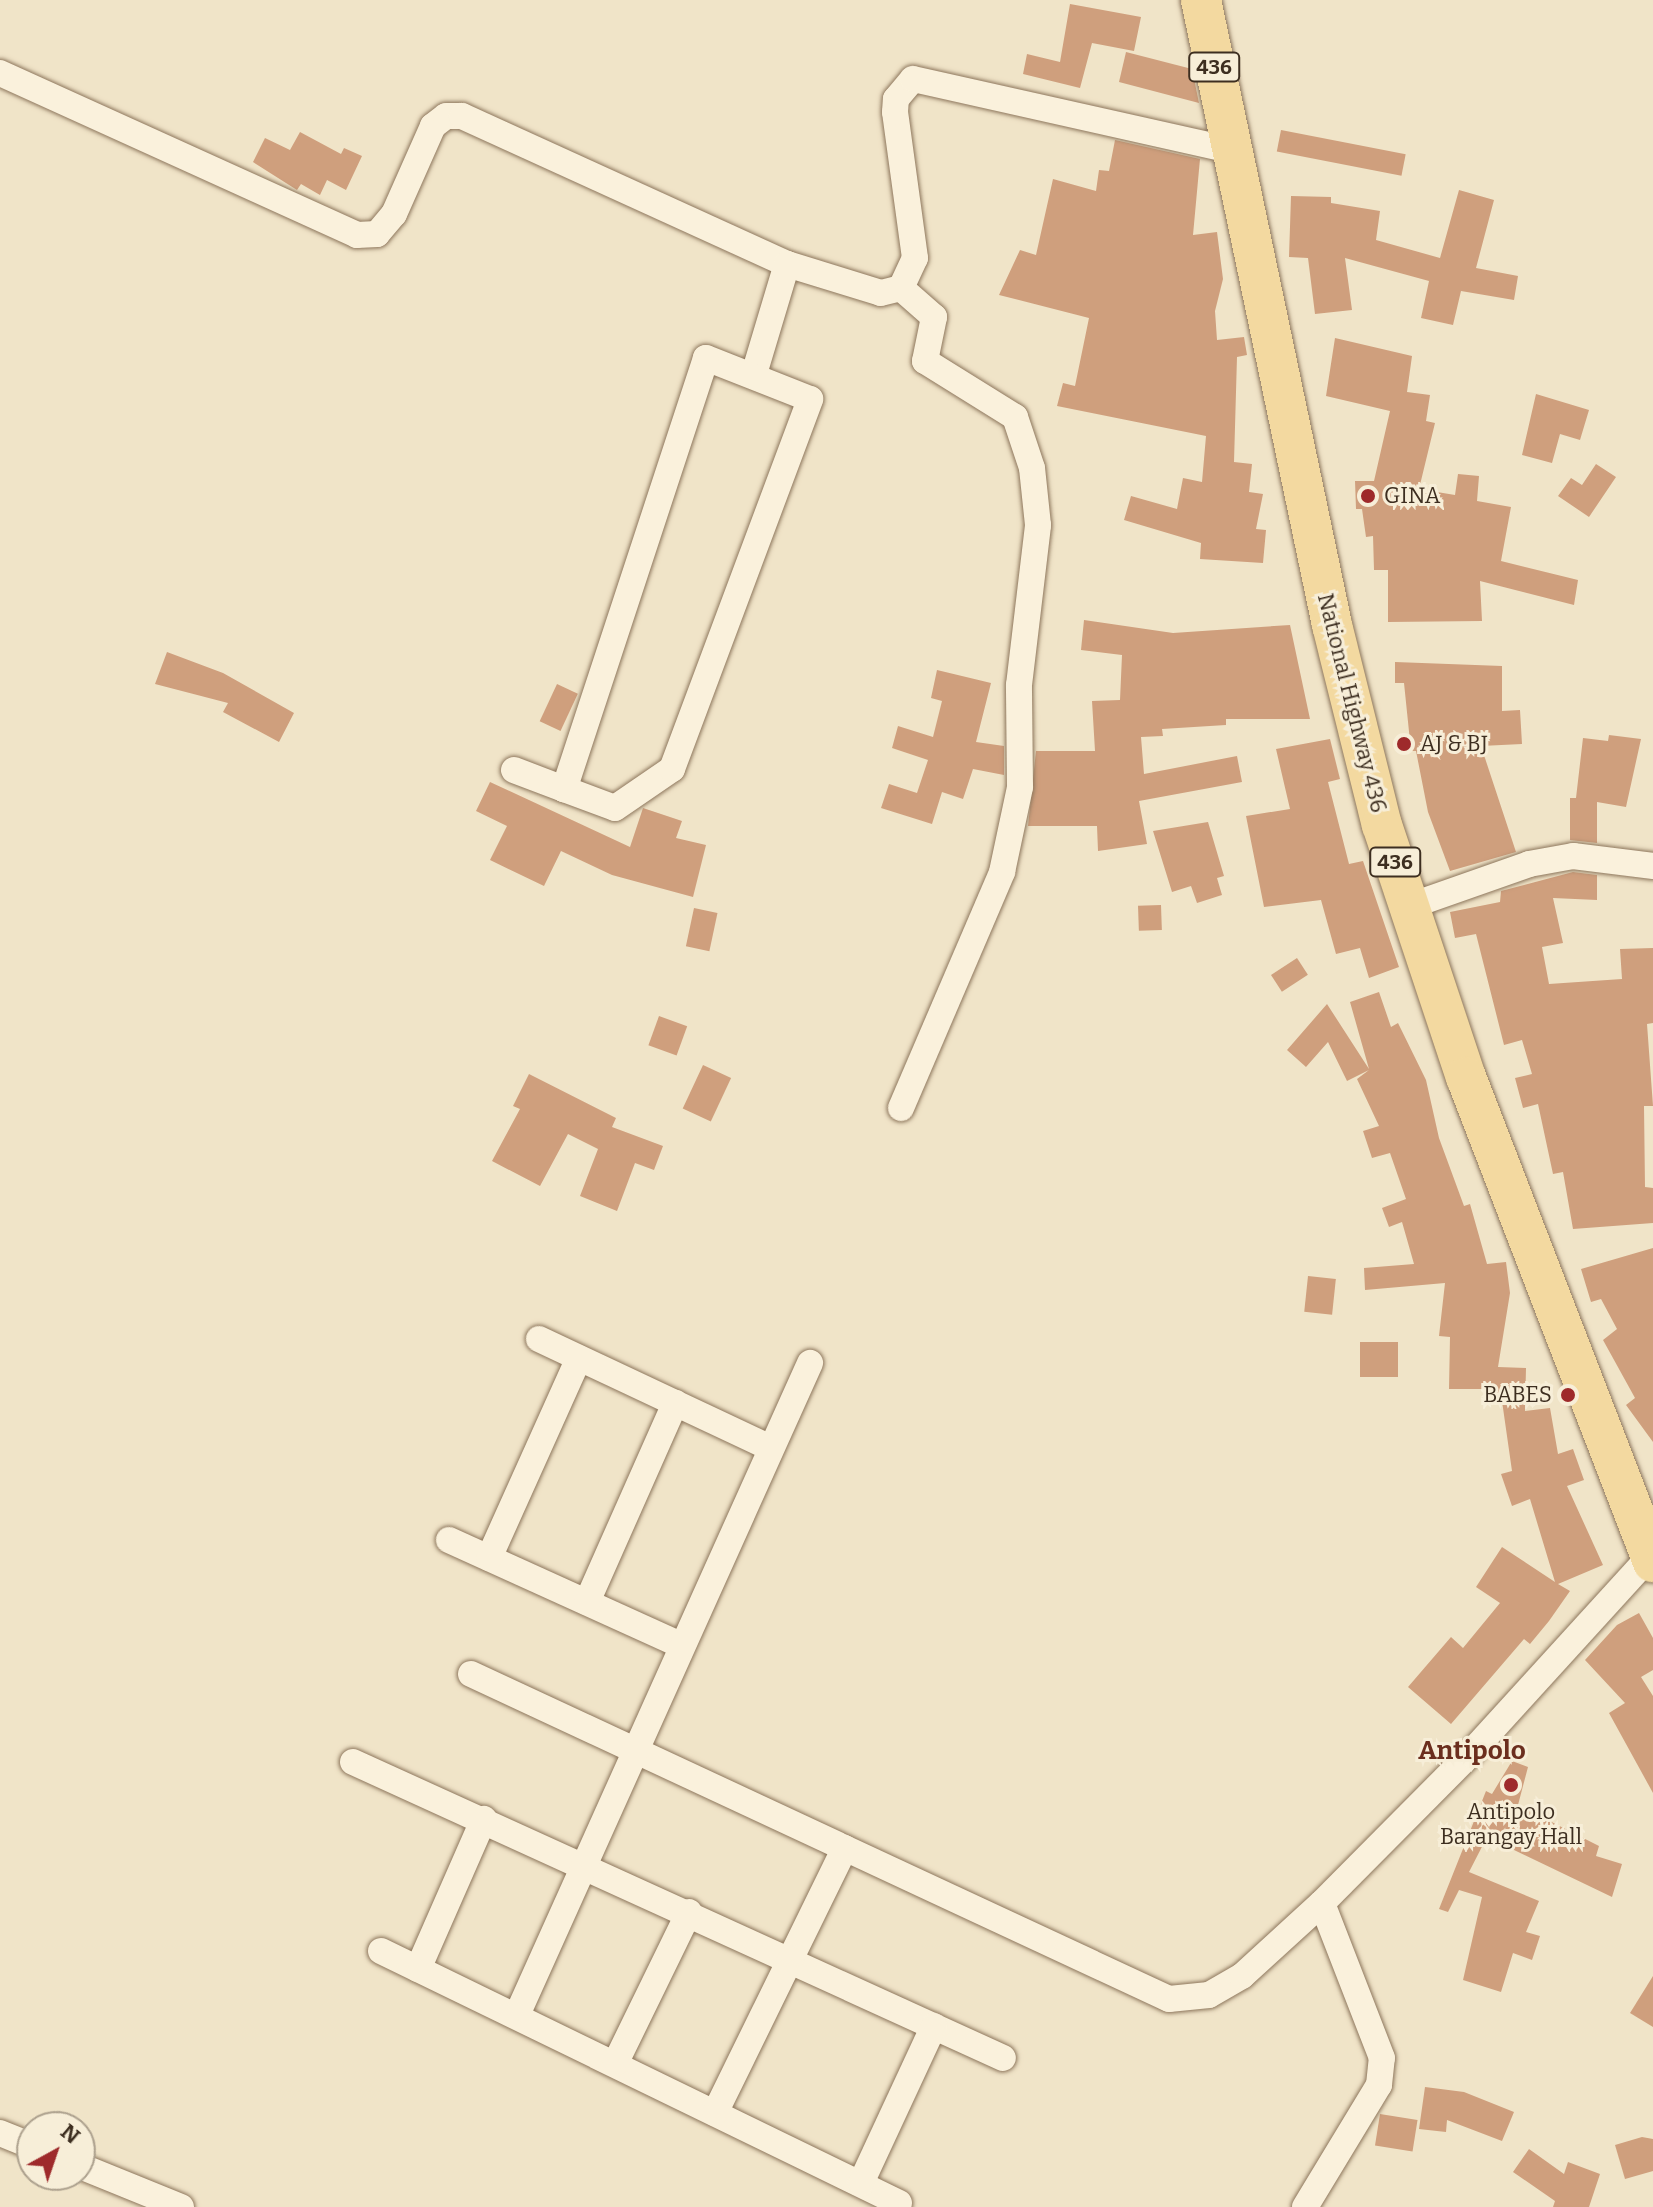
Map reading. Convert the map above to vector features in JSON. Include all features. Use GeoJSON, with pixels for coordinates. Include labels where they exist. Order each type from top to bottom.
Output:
{"type":"FeatureCollection","features":[{"type":"Feature","properties":{"kind":"main road","name":"National Highway 436"},"geometry":{"type":"LineString","coordinates":[[1201,0],[1355,727],[1410,906],[1481,1118],[1652,1559]]}},
{"type":"Feature","properties":{"kind":"street"},"geometry":{"type":"LineString","coordinates":[[0,73],[357,235],[377,234],[394,214],[433,126],[446,116],[462,116],[787,264],[881,293],[901,288]]}},
{"type":"Feature","properties":{"kind":"street"},"geometry":{"type":"LineString","coordinates":[[901,288],[915,258],[895,112],[913,79],[1231,150]]}},
{"type":"Feature","properties":{"kind":"street"},"geometry":{"type":"LineString","coordinates":[[754,374],[787,264]]}},
{"type":"Feature","properties":{"kind":"street"},"geometry":{"type":"LineString","coordinates":[[901,288],[934,317],[925,361],[1015,417],[1032,468],[1038,525],[1019,685],[1020,787],[1002,872],[901,1108]]}},
{"type":"Feature","properties":{"kind":"street"},"geometry":{"type":"LineString","coordinates":[[514,770],[564,789],[615,808],[672,769],[810,399],[754,374],[706,358],[564,789]]}},
{"type":"Feature","properties":{"kind":"street"},"geometry":{"type":"LineString","coordinates":[[1410,906],[1529,864],[1573,856],[1653,866]]}},
{"type":"Feature","properties":{"kind":"street"},"geometry":{"type":"LineString","coordinates":[[539,1339],[771,1448]]}},
{"type":"Feature","properties":{"kind":"street"},"geometry":{"type":"LineString","coordinates":[[489,1558],[579,1358]]}},
{"type":"Feature","properties":{"kind":"street"},"geometry":{"type":"LineString","coordinates":[[517,2015],[633,1749],[810,1363]]}},
{"type":"Feature","properties":{"kind":"street"},"geometry":{"type":"LineString","coordinates":[[587,1602],[675,1403]]}},
{"type":"Feature","properties":{"kind":"street"},"geometry":{"type":"LineString","coordinates":[[449,1540],[681,1645]]}},
{"type":"Feature","properties":{"kind":"street"},"geometry":{"type":"LineString","coordinates":[[471,1674],[1169,1999],[1209,1995],[1242,1976],[1322,1903],[1470,1754],[1652,1559]]}},
{"type":"Feature","properties":{"kind":"street"},"geometry":{"type":"LineString","coordinates":[[353,1762],[583,1862],[1003,2058]]}},
{"type":"Feature","properties":{"kind":"street"},"geometry":{"type":"LineString","coordinates":[[418,1969],[484,1819]]}},
{"type":"Feature","properties":{"kind":"street"},"geometry":{"type":"LineString","coordinates":[[715,2113],[845,1848]]}},
{"type":"Feature","properties":{"kind":"street"},"geometry":{"type":"LineString","coordinates":[[1305,2207],[1379,2085],[1382,2058],[1322,1903]]}},
{"type":"Feature","properties":{"kind":"street"},"geometry":{"type":"LineString","coordinates":[[615,2064],[689,1912]]}},
{"type":"Feature","properties":{"kind":"street"},"geometry":{"type":"LineString","coordinates":[[381,1951],[899,2203]]}},
{"type":"Feature","properties":{"kind":"street"},"geometry":{"type":"LineString","coordinates":[[861,2183],[934,2026]]}},
{"type":"Feature","properties":{"kind":"street"},"geometry":{"type":"LineString","coordinates":[[96,2172],[181,2207]]}},
{"type":"Feature","properties":{"kind":"building"},"geometry":{"type":"Polygon","coordinates":[[[1070,4],[1141,17],[1134,51],[1092,43],[1080,88],[1023,74],[1027,54],[1060,62],[1070,4]]]}},
{"type":"Feature","properties":{"kind":"building"},"geometry":{"type":"Polygon","coordinates":[[[1126,52],[1192,69],[1199,103],[1119,82],[1126,52]]]}},
{"type":"Feature","properties":{"kind":"building"},"geometry":{"type":"Polygon","coordinates":[[[1281,130],[1406,154],[1401,176],[1277,152],[1281,130]]]}},
{"type":"Feature","properties":{"kind":"building"},"geometry":{"type":"Polygon","coordinates":[[[300,132],[341,154],[344,148],[362,156],[346,190],[327,180],[320,195],[301,184],[297,190],[253,162],[265,138],[290,150],[300,132]]]}},
{"type":"Feature","properties":{"kind":"building"},"geometry":{"type":"Polygon","coordinates":[[[1115,140],[1200,159],[1193,235],[1217,232],[1223,279],[1215,311],[1217,340],[1244,337],[1247,355],[1237,357],[1234,462],[1252,464],[1249,492],[1263,494],[1256,529],[1266,530],[1263,563],[1200,559],[1201,543],[1124,520],[1131,496],[1177,509],[1183,478],[1202,482],[1206,436],[1057,406],[1063,383],[1075,386],[1089,318],[999,295],[1020,250],[1036,255],[1053,179],[1096,191],[1099,170],[1109,171],[1115,140]]]}},
{"type":"Feature","properties":{"kind":"building"},"geometry":{"type":"Polygon","coordinates":[[[1459,190],[1494,200],[1476,268],[1518,276],[1514,300],[1461,291],[1453,325],[1421,318],[1429,281],[1345,258],[1352,310],[1315,314],[1308,258],[1289,257],[1291,196],[1331,197],[1331,203],[1380,211],[1376,240],[1440,258],[1459,190]]]}},
{"type":"Feature","properties":{"kind":"building"},"geometry":{"type":"Polygon","coordinates":[[[1335,338],[1412,356],[1407,392],[1430,395],[1426,421],[1435,423],[1419,489],[1455,495],[1458,474],[1479,476],[1477,501],[1511,507],[1501,561],[1578,580],[1574,605],[1480,581],[1482,621],[1388,622],[1388,570],[1374,570],[1373,536],[1366,537],[1362,509],[1356,509],[1355,481],[1374,481],[1390,411],[1326,396],[1335,338]]]}},
{"type":"Feature","properties":{"kind":"building"},"geometry":{"type":"Polygon","coordinates":[[[1536,394],[1589,410],[1580,440],[1560,434],[1552,463],[1522,455],[1536,394]]]}},
{"type":"Feature","properties":{"kind":"building"},"geometry":{"type":"Polygon","coordinates":[[[1596,464],[1616,477],[1589,517],[1558,496],[1571,478],[1582,485],[1596,464]]]}},
{"type":"Feature","properties":{"kind":"building"},"geometry":{"type":"Polygon","coordinates":[[[1084,620],[1173,633],[1290,625],[1310,719],[1226,719],[1226,725],[1162,729],[1163,736],[1141,737],[1144,774],[1237,756],[1242,782],[1139,801],[1147,844],[1098,851],[1097,826],[1028,826],[1036,751],[1095,751],[1092,701],[1120,700],[1122,655],[1081,650],[1084,620]]]}},
{"type":"Feature","properties":{"kind":"building"},"geometry":{"type":"Polygon","coordinates":[[[167,652],[223,673],[294,713],[279,742],[223,712],[228,703],[155,684],[167,652]]]}},
{"type":"Feature","properties":{"kind":"building"},"geometry":{"type":"Polygon","coordinates":[[[1395,662],[1502,666],[1502,711],[1520,710],[1522,744],[1481,746],[1516,852],[1450,871],[1428,812],[1416,751],[1411,751],[1404,683],[1395,683],[1395,662]]]}},
{"type":"Feature","properties":{"kind":"building"},"geometry":{"type":"Polygon","coordinates":[[[937,670],[991,683],[976,742],[1004,746],[1004,775],[973,769],[963,799],[942,792],[932,824],[881,808],[889,784],[917,793],[928,760],[892,748],[898,726],[933,737],[942,701],[931,698],[937,670]]]}},
{"type":"Feature","properties":{"kind":"building"},"geometry":{"type":"Polygon","coordinates":[[[557,684],[578,694],[561,731],[540,721],[557,684]]]}},
{"type":"Feature","properties":{"kind":"building"},"geometry":{"type":"Polygon","coordinates":[[[1609,735],[1641,739],[1626,807],[1597,802],[1597,843],[1570,840],[1570,798],[1576,798],[1583,738],[1608,741],[1609,735]]]}},
{"type":"Feature","properties":{"kind":"building"},"geometry":{"type":"Polygon","coordinates":[[[1330,739],[1340,779],[1328,782],[1349,864],[1363,861],[1399,967],[1369,978],[1360,948],[1336,954],[1321,900],[1264,907],[1246,816],[1290,809],[1276,749],[1330,739]]]}},
{"type":"Feature","properties":{"kind":"building"},"geometry":{"type":"Polygon","coordinates":[[[490,782],[630,847],[643,808],[682,821],[676,838],[706,845],[693,897],[612,875],[561,851],[544,886],[490,860],[507,826],[476,811],[490,782]]]}},
{"type":"Feature","properties":{"kind":"building"},"geometry":{"type":"Polygon","coordinates":[[[1208,822],[1224,876],[1217,878],[1222,895],[1197,903],[1191,886],[1172,892],[1153,831],[1208,822]]]}},
{"type":"Feature","properties":{"kind":"building"},"geometry":{"type":"Polygon","coordinates":[[[1573,872],[1597,875],[1597,900],[1553,898],[1563,943],[1542,947],[1549,984],[1622,979],[1620,949],[1653,948],[1653,1023],[1647,1024],[1653,1106],[1644,1106],[1645,1187],[1653,1188],[1653,1223],[1573,1229],[1563,1172],[1553,1174],[1538,1104],[1523,1108],[1515,1078],[1532,1074],[1522,1040],[1504,1045],[1476,934],[1455,938],[1450,912],[1500,902],[1501,891],[1573,872]]]}},
{"type":"Feature","properties":{"kind":"building"},"geometry":{"type":"Polygon","coordinates":[[[1161,905],[1162,930],[1139,931],[1138,906],[1161,905]]]}},
{"type":"Feature","properties":{"kind":"building"},"geometry":{"type":"Polygon","coordinates":[[[694,908],[717,913],[709,951],[686,946],[694,908]]]}},
{"type":"Feature","properties":{"kind":"building"},"geometry":{"type":"Polygon","coordinates":[[[1297,958],[1308,975],[1282,992],[1271,975],[1297,958]]]}},
{"type":"Feature","properties":{"kind":"building"},"geometry":{"type":"Polygon","coordinates":[[[1379,992],[1391,1027],[1398,1023],[1426,1080],[1439,1138],[1464,1206],[1470,1204],[1487,1264],[1506,1262],[1510,1293],[1498,1367],[1526,1368],[1525,1411],[1550,1408],[1558,1454],[1573,1449],[1584,1480],[1567,1486],[1603,1565],[1558,1584],[1570,1591],[1549,1621],[1530,1644],[1524,1639],[1451,1724],[1408,1687],[1451,1637],[1463,1648],[1500,1603],[1476,1587],[1502,1547],[1555,1582],[1530,1499],[1512,1506],[1501,1474],[1512,1471],[1502,1401],[1490,1401],[1490,1389],[1449,1389],[1450,1337],[1439,1336],[1445,1283],[1365,1290],[1364,1268],[1414,1264],[1402,1222],[1389,1227],[1382,1208],[1406,1199],[1390,1153],[1372,1158],[1363,1131],[1379,1126],[1357,1079],[1369,1070],[1347,1081],[1328,1042],[1306,1067],[1287,1050],[1327,1004],[1369,1069],[1350,1002],[1379,992]]]}},
{"type":"Feature","properties":{"kind":"building"},"geometry":{"type":"Polygon","coordinates":[[[659,1016],[687,1026],[677,1055],[648,1045],[659,1016]]]}},
{"type":"Feature","properties":{"kind":"building"},"geometry":{"type":"Polygon","coordinates":[[[703,1065],[731,1078],[711,1122],[683,1109],[703,1065]]]}},
{"type":"Feature","properties":{"kind":"building"},"geometry":{"type":"Polygon","coordinates":[[[529,1074],[616,1118],[612,1127],[663,1146],[654,1170],[635,1163],[617,1211],[580,1196],[598,1149],[568,1134],[540,1186],[492,1161],[520,1109],[513,1106],[529,1074]]]}},
{"type":"Feature","properties":{"kind":"building"},"geometry":{"type":"Polygon","coordinates":[[[1653,1248],[1653,1442],[1626,1405],[1635,1398],[1603,1340],[1617,1329],[1601,1299],[1591,1302],[1581,1269],[1653,1248]]]}},
{"type":"Feature","properties":{"kind":"building"},"geometry":{"type":"Polygon","coordinates":[[[1308,1276],[1336,1279],[1332,1315],[1304,1312],[1308,1276]]]}},
{"type":"Feature","properties":{"kind":"building"},"geometry":{"type":"Polygon","coordinates":[[[1360,1342],[1398,1342],[1398,1377],[1360,1377],[1360,1342]]]}},
{"type":"Feature","properties":{"kind":"building"},"geometry":{"type":"Polygon","coordinates":[[[1639,1613],[1653,1638],[1653,1670],[1641,1677],[1653,1696],[1653,1793],[1609,1713],[1625,1703],[1585,1660],[1617,1625],[1639,1613]]]}},
{"type":"Feature","properties":{"kind":"building"},"geometry":{"type":"Polygon","coordinates":[[[1512,1761],[1528,1767],[1518,1805],[1599,1846],[1596,1856],[1622,1864],[1612,1897],[1487,1837],[1469,1872],[1539,1901],[1526,1932],[1540,1936],[1532,1960],[1513,1953],[1501,1992],[1463,1980],[1482,1897],[1459,1890],[1448,1912],[1439,1909],[1486,1791],[1492,1794],[1512,1761]]]}},
{"type":"Feature","properties":{"kind":"building"},"geometry":{"type":"Polygon","coordinates":[[[1653,1976],[1653,2027],[1630,2013],[1653,1976]]]}},
{"type":"Feature","properties":{"kind":"building"},"geometry":{"type":"Polygon","coordinates":[[[1425,2087],[1464,2092],[1514,2112],[1502,2141],[1447,2120],[1446,2132],[1419,2129],[1425,2087]]]}},
{"type":"Feature","properties":{"kind":"building"},"geometry":{"type":"Polygon","coordinates":[[[1380,2114],[1418,2120],[1413,2152],[1375,2146],[1380,2114]]]}},
{"type":"Feature","properties":{"kind":"building"},"geometry":{"type":"Polygon","coordinates":[[[1642,2137],[1653,2139],[1653,2171],[1625,2179],[1615,2145],[1642,2137]]]}},
{"type":"Feature","properties":{"kind":"building"},"geometry":{"type":"Polygon","coordinates":[[[1529,2149],[1564,2174],[1568,2162],[1600,2174],[1589,2207],[1553,2207],[1555,2201],[1513,2172],[1529,2149]]]}},
{"type":"Feature","properties":{"kind":"place","name":"GINA"},"geometry":{"type":"Point","coordinates":[1368,496]}},
{"type":"Feature","properties":{"kind":"place","name":"AJ & BJ"},"geometry":{"type":"Point","coordinates":[1404,744]}},
{"type":"Feature","properties":{"kind":"place","name":"BABES"},"geometry":{"type":"Point","coordinates":[1568,1395]}},
{"type":"Feature","properties":{"kind":"place","name":"Antipolo Barangay Hall"},"geometry":{"type":"Point","coordinates":[1511,1785]}},
{"type":"Feature","properties":{"kind":"district","name":"Antipolo"},"geometry":{"type":"Point","coordinates":[1472,1751]}}]}
